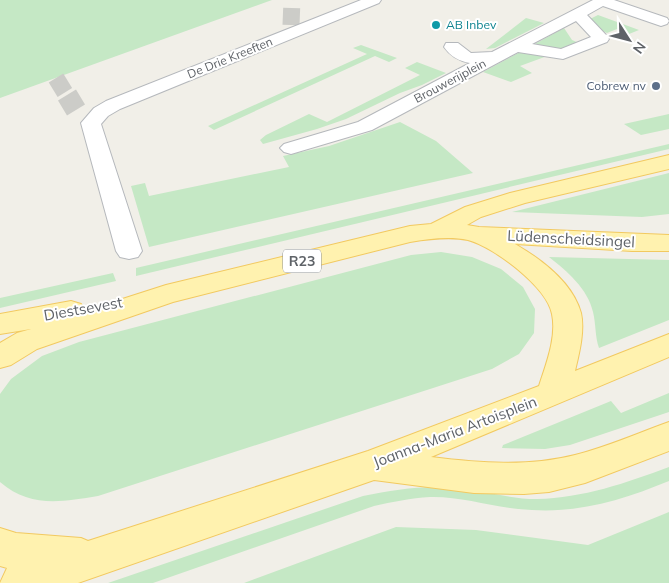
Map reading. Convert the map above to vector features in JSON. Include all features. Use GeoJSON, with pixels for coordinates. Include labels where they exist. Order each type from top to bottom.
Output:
{"type":"FeatureCollection","features":[{"type":"Feature","properties":{"kind":"main road","name":"R23"},"geometry":{"type":"LineString","coordinates":[[438,230],[473,212],[518,198],[669,162]]}},
{"type":"Feature","properties":{"kind":"main road","name":"Joanna-Maria Artoisplein"},"geometry":{"type":"LineString","coordinates":[[0,358],[27,341],[166,294],[410,234],[438,230],[473,233],[509,251],[543,277],[561,299],[567,314],[564,354],[552,394],[372,465],[95,558],[16,552],[0,547]]}},
{"type":"Feature","properties":{"kind":"main road","name":"Lüdenscheidsingel"},"geometry":{"type":"LineString","coordinates":[[473,233],[669,243]]}},
{"type":"Feature","properties":{"kind":"main road","name":"Diestsevest"},"geometry":{"type":"LineString","coordinates":[[0,324],[166,294]]}},
{"type":"Feature","properties":{"kind":"main road"},"geometry":{"type":"LineString","coordinates":[[552,394],[669,345]]}},
{"type":"Feature","properties":{"kind":"main road"},"geometry":{"type":"LineString","coordinates":[[372,465],[480,478],[530,478],[573,471],[669,436]]}},
{"type":"Feature","properties":{"kind":"main road"},"geometry":{"type":"LineString","coordinates":[[20,583],[95,558]]}},
{"type":"Feature","properties":{"kind":"street","name":"De Drie Kreeften"},"geometry":{"type":"LineString","coordinates":[[129,251],[84,116],[101,112],[113,105],[291,29],[374,0]]}},
{"type":"Feature","properties":{"kind":"street","name":"Brouwerijplein"},"geometry":{"type":"LineString","coordinates":[[291,148],[365,126],[603,1]]}},
{"type":"Feature","properties":{"kind":"street"},"geometry":{"type":"LineString","coordinates":[[603,1],[661,21]]}},
{"type":"Feature","properties":{"kind":"street"},"geometry":{"type":"LineString","coordinates":[[516,46],[563,54],[601,39],[578,14]]}},
{"type":"Feature","properties":{"kind":"street"},"geometry":{"type":"LineString","coordinates":[[452,47],[464,58],[474,60],[496,57]]}},
{"type":"Feature","properties":{"kind":"green space"},"geometry":{"type":"Polygon","coordinates":[[[0,0],[272,0],[0,98],[0,0]]]}},
{"type":"Feature","properties":{"kind":"green space"},"geometry":{"type":"Polygon","coordinates":[[[598,15],[639,30],[629,34],[617,29],[607,33],[598,29],[590,19],[598,15]]]}},
{"type":"Feature","properties":{"kind":"green space"},"geometry":{"type":"Polygon","coordinates":[[[526,18],[544,23],[495,48],[486,49],[526,18]]]}},
{"type":"Feature","properties":{"kind":"green space"},"geometry":{"type":"Polygon","coordinates":[[[564,28],[572,40],[579,43],[563,50],[533,45],[564,28]]]}},
{"type":"Feature","properties":{"kind":"green space"},"geometry":{"type":"Polygon","coordinates":[[[361,45],[397,58],[389,62],[375,56],[214,130],[208,126],[367,54],[353,48],[361,45]]]}},
{"type":"Feature","properties":{"kind":"green space"},"geometry":{"type":"Polygon","coordinates":[[[522,51],[550,55],[520,66],[532,73],[511,82],[483,72],[522,51]]]}},
{"type":"Feature","properties":{"kind":"green space"},"geometry":{"type":"Polygon","coordinates":[[[417,62],[446,73],[346,119],[263,144],[260,140],[266,135],[309,114],[327,122],[420,75],[405,68],[417,62]]]}},
{"type":"Feature","properties":{"kind":"green space"},"geometry":{"type":"Polygon","coordinates":[[[669,114],[669,129],[641,135],[624,124],[669,114]]]}},
{"type":"Feature","properties":{"kind":"green space"},"geometry":{"type":"Polygon","coordinates":[[[400,122],[436,141],[473,173],[149,247],[131,186],[145,183],[149,196],[289,167],[283,156],[329,146],[400,122]]]}},
{"type":"Feature","properties":{"kind":"green space"},"geometry":{"type":"Polygon","coordinates":[[[669,144],[669,149],[136,276],[136,268],[669,144]]]}},
{"type":"Feature","properties":{"kind":"green space"},"geometry":{"type":"Polygon","coordinates":[[[669,173],[669,214],[642,217],[512,212],[669,173]]]}},
{"type":"Feature","properties":{"kind":"green space"},"geometry":{"type":"Polygon","coordinates":[[[441,252],[472,257],[501,269],[523,287],[535,309],[534,333],[519,354],[492,369],[98,496],[46,501],[23,496],[0,482],[0,394],[11,379],[42,356],[79,342],[411,255],[441,252]]]}},
{"type":"Feature","properties":{"kind":"green space"},"geometry":{"type":"Polygon","coordinates":[[[549,257],[669,260],[669,320],[599,348],[593,312],[587,296],[570,274],[549,257]]]}},
{"type":"Feature","properties":{"kind":"green space"},"geometry":{"type":"Polygon","coordinates":[[[113,273],[116,281],[0,308],[0,298],[113,273]]]}},
{"type":"Feature","properties":{"kind":"green space"},"geometry":{"type":"Polygon","coordinates":[[[669,393],[669,412],[570,445],[545,449],[502,448],[503,445],[611,401],[621,413],[669,393]]]}},
{"type":"Feature","properties":{"kind":"green space"},"geometry":{"type":"Polygon","coordinates":[[[669,467],[669,481],[636,494],[585,507],[532,510],[442,497],[409,499],[374,506],[153,583],[108,583],[363,496],[401,489],[439,487],[465,489],[519,498],[554,498],[604,489],[669,467]]]}},
{"type":"Feature","properties":{"kind":"green space"},"geometry":{"type":"Polygon","coordinates":[[[669,512],[669,583],[244,583],[396,527],[476,530],[588,545],[669,512]]]}},
{"type":"Feature","properties":{"kind":"tunnel"},"geometry":{"type":"LineString","coordinates":[[291,25],[292,0]]}},
{"type":"Feature","properties":{"kind":"tunnel"},"geometry":{"type":"LineString","coordinates":[[56,78],[67,96]]}},
{"type":"Feature","properties":{"kind":"tunnel"},"geometry":{"type":"LineString","coordinates":[[67,95],[76,110]]}},
{"type":"Feature","properties":{"kind":"place","name":"AB Inbev"},"geometry":{"type":"Point","coordinates":[436,25]}},
{"type":"Feature","properties":{"kind":"place","name":"Cobrew nv"},"geometry":{"type":"Point","coordinates":[656,86]}}]}
